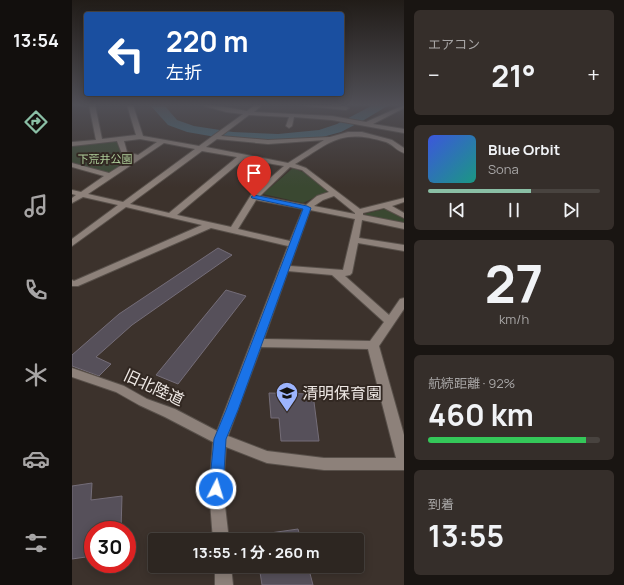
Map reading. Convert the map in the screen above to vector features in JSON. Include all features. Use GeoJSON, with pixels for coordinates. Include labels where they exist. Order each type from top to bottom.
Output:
{"type":"FeatureCollection","features":[{"type":"Feature","properties":{"kind":"street"},"geometry":{"type":"LineString","coordinates":[[97,132],[99,141]]}},
{"type":"Feature","properties":{"kind":"street"},"geometry":{"type":"LineString","coordinates":[[139,132],[140,137]]}},
{"type":"Feature","properties":{"kind":"street"},"geometry":{"type":"LineString","coordinates":[[72,242],[223,132]]}},
{"type":"Feature","properties":{"kind":"street"},"geometry":{"type":"LineString","coordinates":[[216,137],[268,142],[332,138],[348,134],[362,134],[390,142],[404,151]]}},
{"type":"Feature","properties":{"kind":"street"},"geometry":{"type":"LineString","coordinates":[[72,144],[140,137],[289,165],[304,169],[335,193],[359,215]]}},
{"type":"Feature","properties":{"kind":"street"},"geometry":{"type":"LineString","coordinates":[[233,231],[254,197],[289,165],[332,138]]}},
{"type":"Feature","properties":{"kind":"street"},"geometry":{"type":"LineString","coordinates":[[120,139],[124,153],[139,157]]}},
{"type":"Feature","properties":{"kind":"street"},"geometry":{"type":"LineString","coordinates":[[72,202],[164,141]]}},
{"type":"Feature","properties":{"kind":"street"},"geometry":{"type":"LineString","coordinates":[[170,216],[242,156]]}},
{"type":"Feature","properties":{"kind":"street"},"geometry":{"type":"LineString","coordinates":[[72,165],[111,176]]}},
{"type":"Feature","properties":{"kind":"street"},"geometry":{"type":"LineString","coordinates":[[72,192],[294,245]]}},
{"type":"Feature","properties":{"kind":"street"},"geometry":{"type":"LineString","coordinates":[[220,533],[216,489],[220,439],[307,208],[320,198],[335,193]]}},
{"type":"Feature","properties":{"kind":"street"},"geometry":{"type":"LineString","coordinates":[[254,197],[307,208],[359,215],[404,226]]}},
{"type":"Feature","properties":{"kind":"street"},"geometry":{"type":"LineString","coordinates":[[359,215],[404,200]]}},
{"type":"Feature","properties":{"kind":"street"},"geometry":{"type":"LineString","coordinates":[[385,206],[404,216]]}},
{"type":"Feature","properties":{"kind":"street"},"geometry":{"type":"LineString","coordinates":[[284,268],[347,273],[359,215]]}},
{"type":"Feature","properties":{"kind":"street"},"geometry":{"type":"LineString","coordinates":[[72,283],[75,284],[210,225]]}},
{"type":"Feature","properties":{"kind":"street"},"geometry":{"type":"LineString","coordinates":[[354,240],[404,248]]}},
{"type":"Feature","properties":{"kind":"street"},"geometry":{"type":"LineString","coordinates":[[335,272],[390,321]]}},
{"type":"Feature","properties":{"kind":"street"},"geometry":{"type":"LineString","coordinates":[[373,345],[404,301]]}},
{"type":"Feature","properties":{"kind":"street"},"geometry":{"type":"LineString","coordinates":[[257,343],[373,345]]}},
{"type":"Feature","properties":{"kind":"street"},"geometry":{"type":"LineString","coordinates":[[373,345],[404,460]]}},
{"type":"Feature","properties":{"kind":"street","name":"旧北陸道"},"geometry":{"type":"LineString","coordinates":[[72,372],[120,389],[143,402],[170,413],[220,439],[267,458],[324,464],[404,464]]}},
{"type":"Feature","properties":{"kind":"street"},"geometry":{"type":"LineString","coordinates":[[223,573],[224,585]]}},
{"type":"Feature","properties":{"kind":"green space","name":"下荒井公園"},"geometry":{"type":"Polygon","coordinates":[[[120,141],[122,154],[131,158],[108,174],[72,164],[72,146],[120,141]]]}},
{"type":"Feature","properties":{"kind":"green space"},"geometry":{"type":"Polygon","coordinates":[[[293,168],[303,172],[328,191],[303,203],[263,194],[293,168]]]}},
{"type":"Feature","properties":{"kind":"green space"},"geometry":{"type":"Polygon","coordinates":[[[385,209],[404,219],[404,225],[364,214],[385,209]]]}},
{"type":"Feature","properties":{"kind":"building"},"geometry":{"type":"Polygon","coordinates":[[[218,248],[232,255],[132,325],[96,357],[111,364],[99,376],[72,366],[72,355],[119,314],[218,248]]]}},
{"type":"Feature","properties":{"kind":"building"},"geometry":{"type":"Polygon","coordinates":[[[226,290],[246,296],[178,384],[156,375],[226,290]]]}},
{"type":"Feature","properties":{"kind":"building"},"geometry":{"type":"Polygon","coordinates":[[[269,393],[313,394],[319,441],[281,441],[279,418],[271,418],[269,393]]]}},
{"type":"Feature","properties":{"kind":"building"},"geometry":{"type":"Polygon","coordinates":[[[92,483],[91,500],[122,496],[121,521],[84,521],[84,557],[72,559],[72,486],[92,483]]]}},
{"type":"Feature","properties":{"kind":"building"},"geometry":{"type":"Polygon","coordinates":[[[298,529],[299,533],[270,533],[298,529]]]}},
{"type":"Feature","properties":{"kind":"building"},"geometry":{"type":"Polygon","coordinates":[[[260,573],[310,573],[313,585],[262,585],[260,573]]]}},
{"type":"Feature","properties":{"kind":"waterway"},"geometry":{"type":"LineString","coordinates":[[205,132],[256,138],[278,138],[322,132]]}},
{"type":"Feature","properties":{"kind":"place","name":"清明保育園"},"geometry":{"type":"Point","coordinates":[287,412]}},
{"type":"Feature","properties":{"kind":"route"},"geometry":{"type":"LineString","coordinates":[[216,489],[220,439],[284,268],[302,225],[307,208],[254,197]]}}]}
